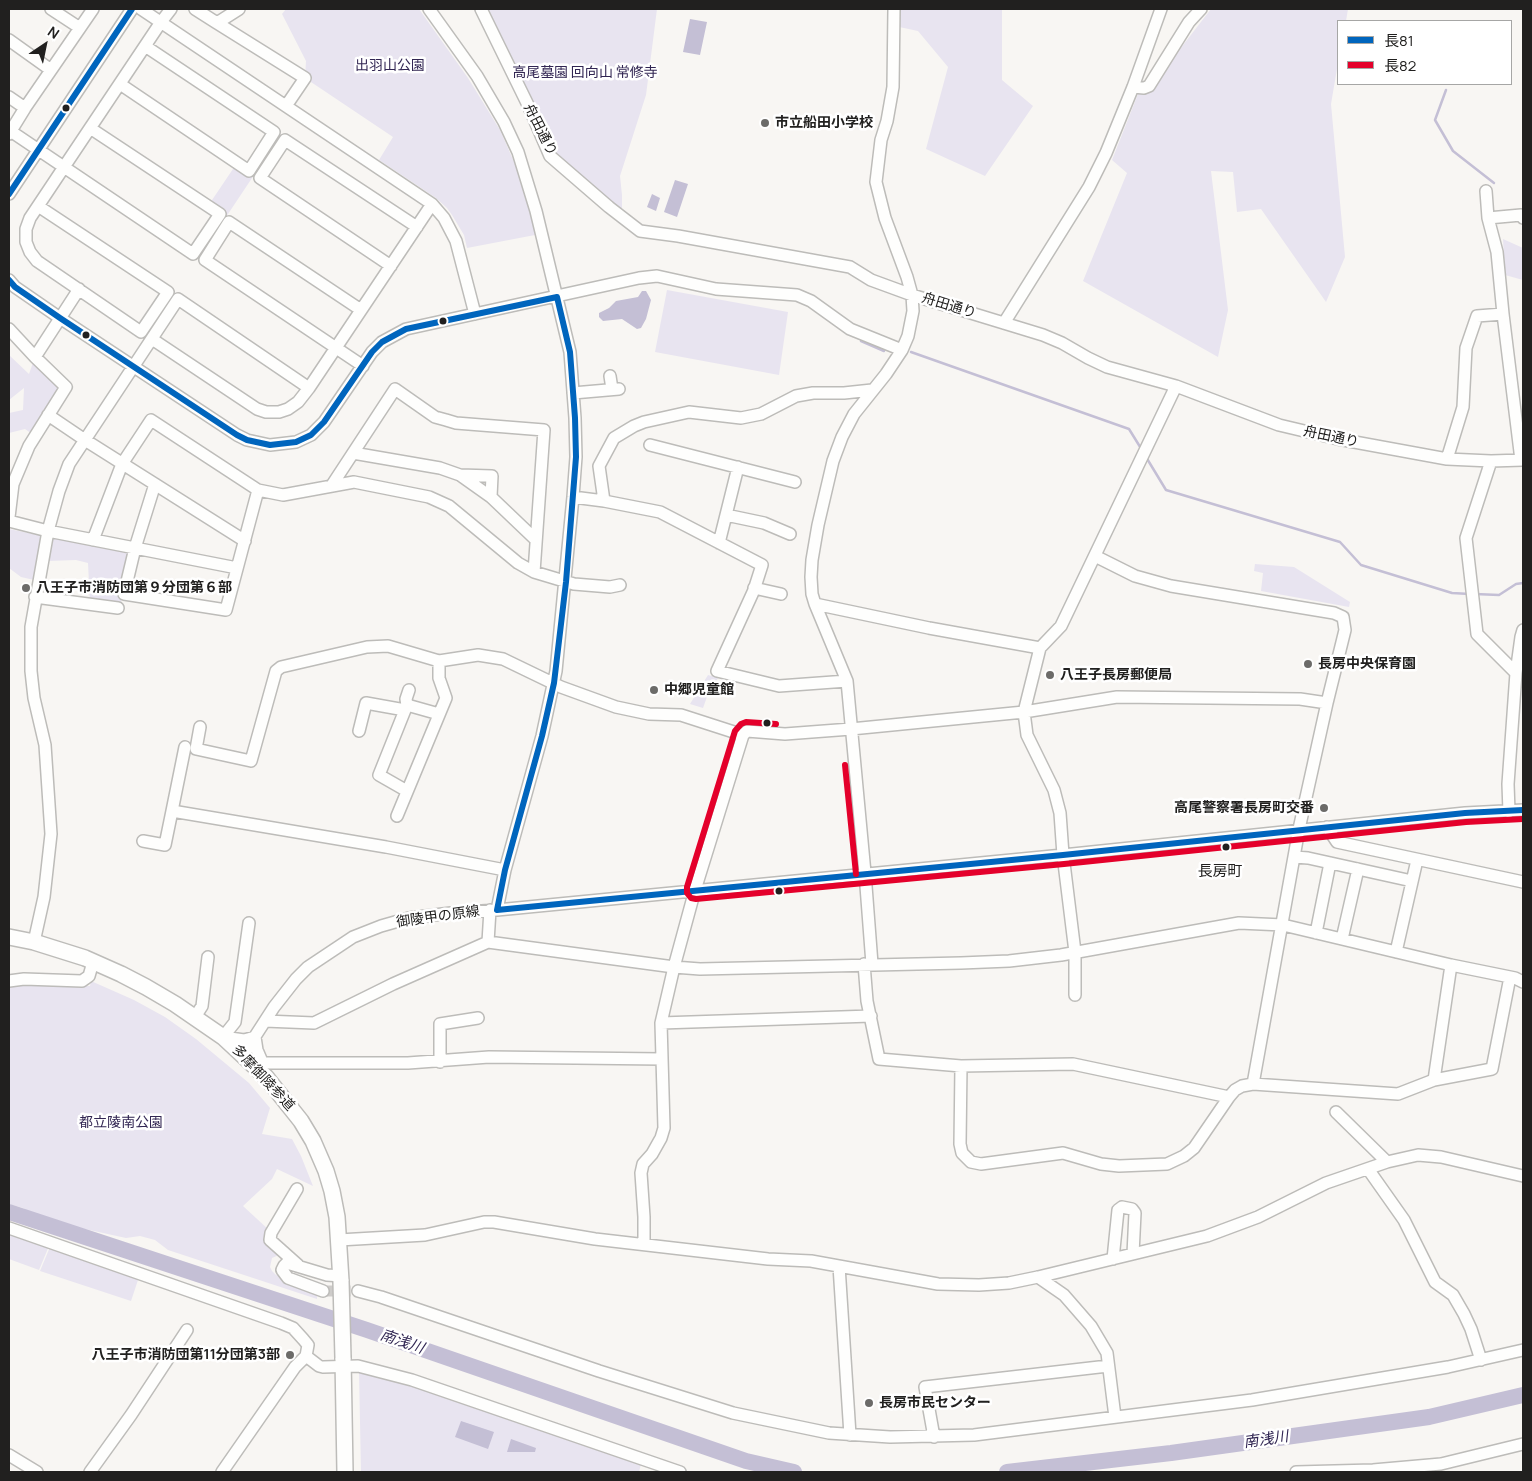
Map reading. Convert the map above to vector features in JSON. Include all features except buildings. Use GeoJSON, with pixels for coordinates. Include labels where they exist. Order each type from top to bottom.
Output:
{"type":"FeatureCollection","features":[{"type":"Feature","properties":{"kind":"main road","name":"多摩御陵参道"},"geometry":{"type":"LineString","coordinates":[[9,937],[34,942],[93,962],[121,974],[195,1017],[260,1066],[302,1121],[319,1155],[332,1191],[337,1217],[341,1278],[345,1472]]}},
{"type":"Feature","properties":{"kind":"street"},"geometry":{"type":"LineString","coordinates":[[51,9],[80,28]]}},
{"type":"Feature","properties":{"kind":"street"},"geometry":{"type":"LineString","coordinates":[[90,128],[220,214],[193,254],[10,131],[93,9]]}},
{"type":"Feature","properties":{"kind":"street"},"geometry":{"type":"LineString","coordinates":[[9,194],[132,9]]}},
{"type":"Feature","properties":{"kind":"street"},"geometry":{"type":"LineString","coordinates":[[141,9],[432,204],[444,218],[456,241],[475,314]]}},
{"type":"Feature","properties":{"kind":"street"},"geometry":{"type":"LineString","coordinates":[[38,206],[168,292],[141,332],[37,260],[30,252],[26,242],[26,229],[30,218],[38,206],[64,167],[90,128],[120,84],[161,22],[171,9]]}},
{"type":"Feature","properties":{"kind":"street"},"geometry":{"type":"LineString","coordinates":[[195,9],[305,78],[286,106]]}},
{"type":"Feature","properties":{"kind":"street"},"geometry":{"type":"LineString","coordinates":[[216,22],[239,9]]}},
{"type":"Feature","properties":{"kind":"street"},"geometry":{"type":"LineString","coordinates":[[429,9],[478,76],[504,122],[518,152],[536,211],[570,352],[573,393],[576,457],[566,582],[554,683],[542,736],[494,910],[488,942]]}},
{"type":"Feature","properties":{"kind":"street","name":"舟田通り"},"geometry":{"type":"LineString","coordinates":[[481,9],[528,105],[550,156],[640,231],[850,267],[871,280],[912,295],[1062,343],[1107,367],[1176,386],[1279,425],[1338,439],[1447,458],[1491,461],[1522,460]]}},
{"type":"Feature","properties":{"kind":"street"},"geometry":{"type":"LineString","coordinates":[[894,9],[893,87],[887,121],[881,140],[876,182],[885,218],[912,295],[914,311],[908,336],[902,350],[886,374],[854,414],[842,437],[833,461],[812,560],[812,594],[847,682],[850,729],[866,873],[867,1001],[879,1059],[961,1066],[1073,1064],[1229,1097]]}},
{"type":"Feature","properties":{"kind":"street"},"geometry":{"type":"LineString","coordinates":[[1004,323],[1089,187],[1106,153],[1133,87],[1161,9]]}},
{"type":"Feature","properties":{"kind":"street"},"geometry":{"type":"LineString","coordinates":[[1133,87],[1144,88],[1149,86],[1189,22],[1201,9]]}},
{"type":"Feature","properties":{"kind":"street"},"geometry":{"type":"LineString","coordinates":[[9,40],[51,70]]}},
{"type":"Feature","properties":{"kind":"street"},"geometry":{"type":"LineString","coordinates":[[120,84],[249,171],[274,132],[145,46]]}},
{"type":"Feature","properties":{"kind":"street"},"geometry":{"type":"LineString","coordinates":[[9,97],[24,108]]}},
{"type":"Feature","properties":{"kind":"street"},"geometry":{"type":"LineString","coordinates":[[391,266],[260,178],[285,140],[417,227]]}},
{"type":"Feature","properties":{"kind":"street"},"geometry":{"type":"LineString","coordinates":[[1486,191],[1488,218],[1497,252],[1522,460]]}},
{"type":"Feature","properties":{"kind":"street"},"geometry":{"type":"LineString","coordinates":[[152,339],[257,409],[266,412],[279,412],[293,407],[336,348],[432,204]]}},
{"type":"Feature","properties":{"kind":"street"},"geometry":{"type":"LineString","coordinates":[[1488,218],[1521,215],[1523,218]]}},
{"type":"Feature","properties":{"kind":"street"},"geometry":{"type":"LineString","coordinates":[[362,310],[229,222],[205,260],[362,366]]}},
{"type":"Feature","properties":{"kind":"street"},"geometry":{"type":"LineString","coordinates":[[9,280],[15,287],[60,318],[237,435],[247,440],[270,445],[296,442],[311,435],[324,422],[372,352],[382,342],[406,329],[557,297],[626,280],[657,276],[716,289],[789,294],[811,301],[850,329],[902,350]]}},
{"type":"Feature","properties":{"kind":"street"},"geometry":{"type":"LineString","coordinates":[[35,357],[79,289]]}},
{"type":"Feature","properties":{"kind":"street"},"geometry":{"type":"LineString","coordinates":[[34,942],[44,897],[51,834],[45,745],[34,698],[31,671],[31,627],[48,531],[59,491],[70,464],[178,299],[308,388]]}},
{"type":"Feature","properties":{"kind":"street"},"geometry":{"type":"LineString","coordinates":[[1447,458],[1463,407],[1466,348],[1477,316],[1503,314]]}},
{"type":"Feature","properties":{"kind":"street"},"geometry":{"type":"LineString","coordinates":[[9,329],[66,387],[29,446],[13,484],[9,517]]}},
{"type":"Feature","properties":{"kind":"street"},"geometry":{"type":"LineString","coordinates":[[573,393],[616,389],[610,376]]}},
{"type":"Feature","properties":{"kind":"street"},"geometry":{"type":"LineString","coordinates":[[1075,995],[1075,952],[1063,855],[1060,812],[1054,790],[1027,735],[1024,712],[1040,648],[1061,626],[1176,386]]}},
{"type":"Feature","properties":{"kind":"street"},"geometry":{"type":"LineString","coordinates":[[332,485],[394,389],[435,417],[456,423],[544,430],[534,572]]}},
{"type":"Feature","properties":{"kind":"street"},"geometry":{"type":"LineString","coordinates":[[604,501],[599,466],[614,438],[634,426],[688,412],[741,418],[761,414],[796,396],[813,393],[844,393],[872,390]]}},
{"type":"Feature","properties":{"kind":"street"},"geometry":{"type":"LineString","coordinates":[[48,415],[245,542]]}},
{"type":"Feature","properties":{"kind":"street"},"geometry":{"type":"LineString","coordinates":[[93,540],[122,464],[152,420],[258,490],[283,495],[354,482],[429,497],[449,506],[518,562],[534,572],[566,582],[610,587],[620,585]]}},
{"type":"Feature","properties":{"kind":"street"},"geometry":{"type":"LineString","coordinates":[[650,445],[796,482]]}},
{"type":"Feature","properties":{"kind":"street"},"geometry":{"type":"LineString","coordinates":[[353,453],[440,468],[460,475],[490,497],[535,539]]}},
{"type":"Feature","properties":{"kind":"street"},"geometry":{"type":"LineString","coordinates":[[1491,461],[1466,538],[1473,600],[1477,634],[1516,674]]}},
{"type":"Feature","properties":{"kind":"street"},"geometry":{"type":"LineString","coordinates":[[719,542],[738,467]]}},
{"type":"Feature","properties":{"kind":"street"},"geometry":{"type":"LineString","coordinates":[[460,475],[492,476],[490,497]]}},
{"type":"Feature","properties":{"kind":"street"},"geometry":{"type":"LineString","coordinates":[[155,484],[135,548],[124,594],[226,610],[258,490]]}},
{"type":"Feature","properties":{"kind":"street"},"geometry":{"type":"LineString","coordinates":[[573,497],[660,512],[762,565],[754,588],[717,671],[779,686],[847,682]]}},
{"type":"Feature","properties":{"kind":"street"},"geometry":{"type":"LineString","coordinates":[[726,515],[764,523],[790,534]]}},
{"type":"Feature","properties":{"kind":"street"},"geometry":{"type":"LineString","coordinates":[[9,521],[48,531],[237,568]]}},
{"type":"Feature","properties":{"kind":"street"},"geometry":{"type":"LineString","coordinates":[[1095,556],[1135,576],[1171,586],[1334,613],[1343,617],[1345,630],[1300,829],[1253,1084]]}},
{"type":"Feature","properties":{"kind":"street"},"geometry":{"type":"LineString","coordinates":[[754,588],[781,594]]}},
{"type":"Feature","properties":{"kind":"street"},"geometry":{"type":"LineString","coordinates":[[35,597],[118,608]]}},
{"type":"Feature","properties":{"kind":"street"},"geometry":{"type":"LineString","coordinates":[[815,604],[929,628],[1040,648]]}},
{"type":"Feature","properties":{"kind":"street"},"geometry":{"type":"LineString","coordinates":[[1509,812],[1508,784],[1516,674],[1523,630]]}},
{"type":"Feature","properties":{"kind":"street"},"geometry":{"type":"LineString","coordinates":[[200,727],[196,749],[251,761],[276,670],[281,667],[367,647],[388,646],[439,661],[478,655],[503,659],[554,683],[616,707],[649,714],[681,715],[742,735]]}},
{"type":"Feature","properties":{"kind":"street"},"geometry":{"type":"LineString","coordinates":[[397,816],[446,698],[438,678],[439,661]]}},
{"type":"Feature","properties":{"kind":"street"},"geometry":{"type":"LineString","coordinates":[[407,792],[379,775],[406,708],[409,690]]}},
{"type":"Feature","properties":{"kind":"street"},"geometry":{"type":"LineString","coordinates":[[644,1244],[644,1217],[640,1173],[643,1164],[652,1154],[661,1138],[664,1128],[661,1023],[695,890],[742,735],[747,731],[785,734],[850,729],[1024,712],[1117,697],[1300,699],[1327,703]]}},
{"type":"Feature","properties":{"kind":"street"},"geometry":{"type":"LineString","coordinates":[[359,731],[366,703],[439,714]]}},
{"type":"Feature","properties":{"kind":"street"},"geometry":{"type":"LineString","coordinates":[[1511,743],[1523,742]]}},
{"type":"Feature","properties":{"kind":"street"},"geometry":{"type":"LineString","coordinates":[[143,841],[165,845],[185,747]]}},
{"type":"Feature","properties":{"kind":"street","name":"御陵甲の原線"},"geometry":{"type":"LineString","coordinates":[[243,1055],[286,990],[308,968],[352,937],[409,918],[451,912],[494,910],[1063,855],[1465,813],[1523,810]]}},
{"type":"Feature","properties":{"kind":"street"},"geometry":{"type":"LineString","coordinates":[[172,812],[386,847],[505,870]]}},
{"type":"Feature","properties":{"kind":"street"},"geometry":{"type":"LineString","coordinates":[[1327,827],[1338,842],[1523,882]]}},
{"type":"Feature","properties":{"kind":"street"},"geometry":{"type":"LineString","coordinates":[[1295,856],[1412,881]]}},
{"type":"Feature","properties":{"kind":"street"},"geometry":{"type":"LineString","coordinates":[[1396,952],[1417,860]]}},
{"type":"Feature","properties":{"kind":"street"},"geometry":{"type":"LineString","coordinates":[[1316,933],[1330,863]]}},
{"type":"Feature","properties":{"kind":"street"},"geometry":{"type":"LineString","coordinates":[[1342,939],[1358,869]]}},
{"type":"Feature","properties":{"kind":"street"},"geometry":{"type":"LineString","coordinates":[[222,1037],[235,1022],[249,923]]}},
{"type":"Feature","properties":{"kind":"street"},"geometry":{"type":"LineString","coordinates":[[265,1021],[314,1023],[393,984],[488,942],[674,968],[700,969],[1009,961],[1075,952],[1239,923],[1283,925],[1510,977],[1523,982]]}},
{"type":"Feature","properties":{"kind":"street"},"geometry":{"type":"LineString","coordinates":[[195,1017],[202,1006],[208,958]]}},
{"type":"Feature","properties":{"kind":"street"},"geometry":{"type":"LineString","coordinates":[[9,981],[24,979],[82,981],[89,976],[93,962]]}},
{"type":"Feature","properties":{"kind":"street"},"geometry":{"type":"LineString","coordinates":[[1434,1080],[1451,965]]}},
{"type":"Feature","properties":{"kind":"street"},"geometry":{"type":"LineString","coordinates":[[961,1066],[960,1144],[962,1153],[971,1162],[981,1164],[1058,1153],[1119,1166],[1167,1164],[1176,1161],[1194,1148],[1229,1097],[1242,1086],[1253,1084],[1398,1094],[1434,1080],[1492,1069],[1510,977]]}},
{"type":"Feature","properties":{"kind":"street"},"geometry":{"type":"LineString","coordinates":[[661,1023],[871,1016]]}},
{"type":"Feature","properties":{"kind":"street"},"geometry":{"type":"LineString","coordinates":[[440,1062],[440,1024],[478,1018]]}},
{"type":"Feature","properties":{"kind":"street"},"geometry":{"type":"LineString","coordinates":[[222,1037],[244,1040],[255,1037],[260,1066],[276,1063],[440,1062],[489,1057],[662,1059]]}},
{"type":"Feature","properties":{"kind":"street"},"geometry":{"type":"LineString","coordinates":[[273,1085],[276,1063]]}},
{"type":"Feature","properties":{"kind":"street"},"geometry":{"type":"LineString","coordinates":[[1336,1112],[1387,1162]]}},
{"type":"Feature","properties":{"kind":"street"},"geometry":{"type":"LineString","coordinates":[[339,1240],[414,1236],[484,1222],[494,1222],[595,1239],[768,1259],[811,1261],[944,1285],[962,1286],[1009,1283],[1207,1236],[1258,1217],[1312,1188],[1387,1162],[1418,1155],[1441,1157],[1523,1176]]}},
{"type":"Feature","properties":{"kind":"street"},"geometry":{"type":"LineString","coordinates":[[1368,1169],[1404,1220],[1435,1282],[1453,1296],[1464,1314],[1481,1360]]}},
{"type":"Feature","properties":{"kind":"street"},"geometry":{"type":"LineString","coordinates":[[297,1189],[271,1233],[270,1240],[298,1265]]}},
{"type":"Feature","properties":{"kind":"street"},"geometry":{"type":"LineString","coordinates":[[1113,1259],[1118,1210],[1122,1207],[1132,1209],[1135,1213],[1134,1254]]}},
{"type":"Feature","properties":{"kind":"street"},"geometry":{"type":"LineString","coordinates":[[9,1228],[282,1323],[293,1328],[306,1342],[308,1345],[306,1356],[295,1367],[222,1472]]}},
{"type":"Feature","properties":{"kind":"street"},"geometry":{"type":"LineString","coordinates":[[324,1291],[288,1278],[282,1270],[287,1263],[327,1276],[341,1278]]}},
{"type":"Feature","properties":{"kind":"street"},"geometry":{"type":"LineString","coordinates":[[839,1266],[850,1435]]}},
{"type":"Feature","properties":{"kind":"street"},"geometry":{"type":"LineString","coordinates":[[1038,1277],[1064,1295],[1091,1326],[1107,1353],[1115,1417]]}},
{"type":"Feature","properties":{"kind":"street"},"geometry":{"type":"LineString","coordinates":[[358,1291],[727,1412],[820,1432],[850,1435],[890,1437],[974,1436],[1303,1393],[1481,1360],[1523,1350]]}},
{"type":"Feature","properties":{"kind":"street"},"geometry":{"type":"LineString","coordinates":[[90,1472],[131,1415],[187,1330]]}},
{"type":"Feature","properties":{"kind":"street"},"geometry":{"type":"LineString","coordinates":[[306,1356],[315,1364],[323,1367],[343,1362],[412,1380],[616,1452],[680,1472]]}},
{"type":"Feature","properties":{"kind":"street"},"geometry":{"type":"LineString","coordinates":[[934,1437],[925,1386],[1108,1366]]}},
{"type":"Feature","properties":{"kind":"street"},"geometry":{"type":"LineString","coordinates":[[1296,1472],[1441,1468],[1523,1444]]}},
{"type":"Feature","properties":{"kind":"street"},"geometry":{"type":"LineString","coordinates":[[9,1455],[37,1472]]}},
{"type":"Feature","properties":{"kind":"green space","name":"出羽山公園"},"geometry":{"type":"Polygon","coordinates":[[[286,9],[419,9],[468,78],[500,130],[515,164],[531,215],[535,235],[467,248],[464,235],[447,208],[436,198],[379,160],[393,137],[305,78],[306,61],[282,14],[286,9]]]}},
{"type":"Feature","properties":{"kind":"green space","name":"高尾墓園 回向山 常修寺"},"geometry":{"type":"Polygon","coordinates":[[[481,9],[657,9],[646,95],[620,176],[622,217],[550,156],[481,9]]]}},
{"type":"Feature","properties":{"kind":"green space"},"geometry":{"type":"Polygon","coordinates":[[[889,9],[1002,9],[1002,80],[1033,106],[985,176],[926,149],[948,67],[918,31],[890,25],[889,9]]]}},
{"type":"Feature","properties":{"kind":"green space"},"geometry":{"type":"Polygon","coordinates":[[[1211,9],[1348,9],[1346,20],[1337,20],[1337,69],[1331,104],[1345,257],[1326,302],[1261,209],[1237,212],[1233,172],[1211,171],[1228,310],[1218,357],[1083,281],[1127,173],[1112,160],[1138,94],[1149,89],[1211,9]]]}},
{"type":"Feature","properties":{"kind":"green space"},"geometry":{"type":"Polygon","coordinates":[[[237,163],[254,175],[226,217],[208,206],[237,163]]]}},
{"type":"Feature","properties":{"kind":"green space"},"geometry":{"type":"Polygon","coordinates":[[[1503,239],[1523,248],[1523,280],[1505,275],[1503,239]]]}},
{"type":"Feature","properties":{"kind":"green space"},"geometry":{"type":"Polygon","coordinates":[[[667,290],[788,312],[779,375],[655,352],[667,290]]]}},
{"type":"Feature","properties":{"kind":"green space"},"geometry":{"type":"Polygon","coordinates":[[[9,355],[29,374],[35,357],[66,387],[35,436],[25,429],[9,433],[9,413],[23,410],[24,388],[9,400],[9,355]]]}},
{"type":"Feature","properties":{"kind":"green space"},"geometry":{"type":"Polygon","coordinates":[[[9,529],[43,536],[34,580],[21,577],[9,568],[9,529]]]}},
{"type":"Feature","properties":{"kind":"green space"},"geometry":{"type":"Polygon","coordinates":[[[55,532],[135,548],[124,594],[118,608],[90,604],[88,563],[76,560],[48,561],[55,532]]]}},
{"type":"Feature","properties":{"kind":"green space"},"geometry":{"type":"Polygon","coordinates":[[[1255,564],[1294,567],[1350,602],[1349,607],[1261,591],[1263,573],[1254,571],[1255,564]]]}},
{"type":"Feature","properties":{"kind":"green space"},"geometry":{"type":"Polygon","coordinates":[[[708,675],[718,678],[708,694],[703,708],[690,704],[708,675]]]}},
{"type":"Feature","properties":{"kind":"green space","name":"都立陵南公園"},"geometry":{"type":"Polygon","coordinates":[[[91,981],[134,1000],[165,1017],[196,1039],[249,1083],[270,1108],[262,1134],[292,1139],[313,1186],[277,1169],[272,1179],[243,1206],[269,1230],[281,1254],[272,1258],[270,1267],[272,1271],[276,1275],[317,1292],[317,1299],[168,1250],[155,1240],[140,1236],[126,1238],[71,1226],[64,1227],[37,1217],[23,1208],[9,1204],[9,985],[26,983],[90,986],[91,981]]]}},
{"type":"Feature","properties":{"kind":"green space"},"geometry":{"type":"Polygon","coordinates":[[[9,1233],[49,1246],[39,1270],[9,1259],[9,1233]]]}},
{"type":"Feature","properties":{"kind":"green space"},"geometry":{"type":"Polygon","coordinates":[[[50,1247],[136,1277],[138,1280],[131,1301],[40,1271],[50,1247]]]}},
{"type":"Feature","properties":{"kind":"green space"},"geometry":{"type":"Polygon","coordinates":[[[359,1372],[402,1381],[641,1464],[639,1472],[361,1472],[359,1372]]]}},
{"type":"Feature","properties":{"kind":"shaded area"},"geometry":{"type":"Polygon","coordinates":[[[690,19],[707,22],[700,55],[683,52],[690,19]]]}},
{"type":"Feature","properties":{"kind":"shaded area"},"geometry":{"type":"Polygon","coordinates":[[[675,180],[688,184],[677,217],[664,212],[675,180]]]}},
{"type":"Feature","properties":{"kind":"shaded area"},"geometry":{"type":"Polygon","coordinates":[[[652,194],[660,198],[656,211],[647,207],[652,194]]]}},
{"type":"Feature","properties":{"kind":"shaded area"},"geometry":{"type":"Polygon","coordinates":[[[642,291],[646,291],[651,300],[646,319],[641,328],[637,329],[622,319],[603,321],[599,317],[599,313],[609,308],[616,301],[638,297],[642,291]]]}},
{"type":"Feature","properties":{"kind":"shaded area"},"geometry":{"type":"Polygon","coordinates":[[[461,1421],[494,1432],[488,1449],[455,1437],[461,1421]]]}},
{"type":"Feature","properties":{"kind":"shaded area"},"geometry":{"type":"Polygon","coordinates":[[[511,1439],[536,1448],[535,1452],[507,1452],[511,1439]]]}},
{"type":"Feature","properties":{"kind":"waterway"},"geometry":{"type":"LineString","coordinates":[[1446,90],[1435,120],[1453,151],[1494,183]]}},
{"type":"Feature","properties":{"kind":"waterway"},"geometry":{"type":"LineString","coordinates":[[861,341],[884,351]]}},
{"type":"Feature","properties":{"kind":"waterway"},"geometry":{"type":"LineString","coordinates":[[911,352],[1129,429],[1142,450]]}},
{"type":"Feature","properties":{"kind":"waterway"},"geometry":{"type":"LineString","coordinates":[[1146,457],[1166,490],[1340,542],[1361,565],[1452,593],[1470,594]]}},
{"type":"Feature","properties":{"kind":"waterway"},"geometry":{"type":"LineString","coordinates":[[1475,594],[1499,595],[1516,584],[1523,583]]}},
{"type":"Feature","properties":{"kind":"waterway","name":"南浅川"},"geometry":{"type":"LineString","coordinates":[[9,1212],[367,1330],[746,1461],[794,1472]]}},
{"type":"Feature","properties":{"kind":"waterway","name":"南浅川"},"geometry":{"type":"LineString","coordinates":[[1007,1472],[1171,1453],[1429,1417],[1523,1395]]}},
{"type":"Feature","properties":{"kind":"tunnel"},"geometry":{"type":"LineString","coordinates":[[323,1291],[358,1291]]}},
{"type":"Feature","properties":{"kind":"transit line","name":"長81"},"geometry":{"type":"LineString","coordinates":[[9,194],[132,9]]}},
{"type":"Feature","properties":{"kind":"transit line","name":"長81"},"geometry":{"type":"LineString","coordinates":[[9,280],[15,287],[60,318],[237,435],[247,440],[270,445],[296,442],[311,435],[324,422],[372,352],[382,342],[406,329],[557,297],[570,352],[575,418],[576,457],[566,582],[554,683],[542,736],[505,870],[497,910],[1063,855],[1465,813],[1523,810]]}},
{"type":"Feature","properties":{"kind":"transit line","name":"長82"},"geometry":{"type":"LineString","coordinates":[[776,724],[746,722],[741,724],[735,731],[687,887],[687,893],[691,898],[1064,864],[1466,822],[1523,819]]}},
{"type":"Feature","properties":{"kind":"transit line","name":"長82"},"geometry":{"type":"LineString","coordinates":[[845,765],[856,874]]}},
{"type":"Feature","properties":{"kind":"place","name":"市立船田小学校"},"geometry":{"type":"Point","coordinates":[765,123]}},
{"type":"Feature","properties":{"kind":"place","name":"八王子市消防団第９分団第６部"},"geometry":{"type":"Point","coordinates":[26,588]}},
{"type":"Feature","properties":{"kind":"place","name":"長房中央保育園"},"geometry":{"type":"Point","coordinates":[1308,664]}},
{"type":"Feature","properties":{"kind":"place","name":"八王子長房郵便局"},"geometry":{"type":"Point","coordinates":[1050,675]}},
{"type":"Feature","properties":{"kind":"place","name":"中郷児童館"},"geometry":{"type":"Point","coordinates":[654,690]}},
{"type":"Feature","properties":{"kind":"place","name":"高尾警察署長房町交番"},"geometry":{"type":"Point","coordinates":[1324,808]}},
{"type":"Feature","properties":{"kind":"place","name":"八王子市消防団第11分団第3部"},"geometry":{"type":"Point","coordinates":[290,1355]}},
{"type":"Feature","properties":{"kind":"place","name":"長房市民センター"},"geometry":{"type":"Point","coordinates":[869,1403]}},
{"type":"Feature","properties":{"kind":"district","name":"長房町"},"geometry":{"type":"Point","coordinates":[1220,872]}}]}
